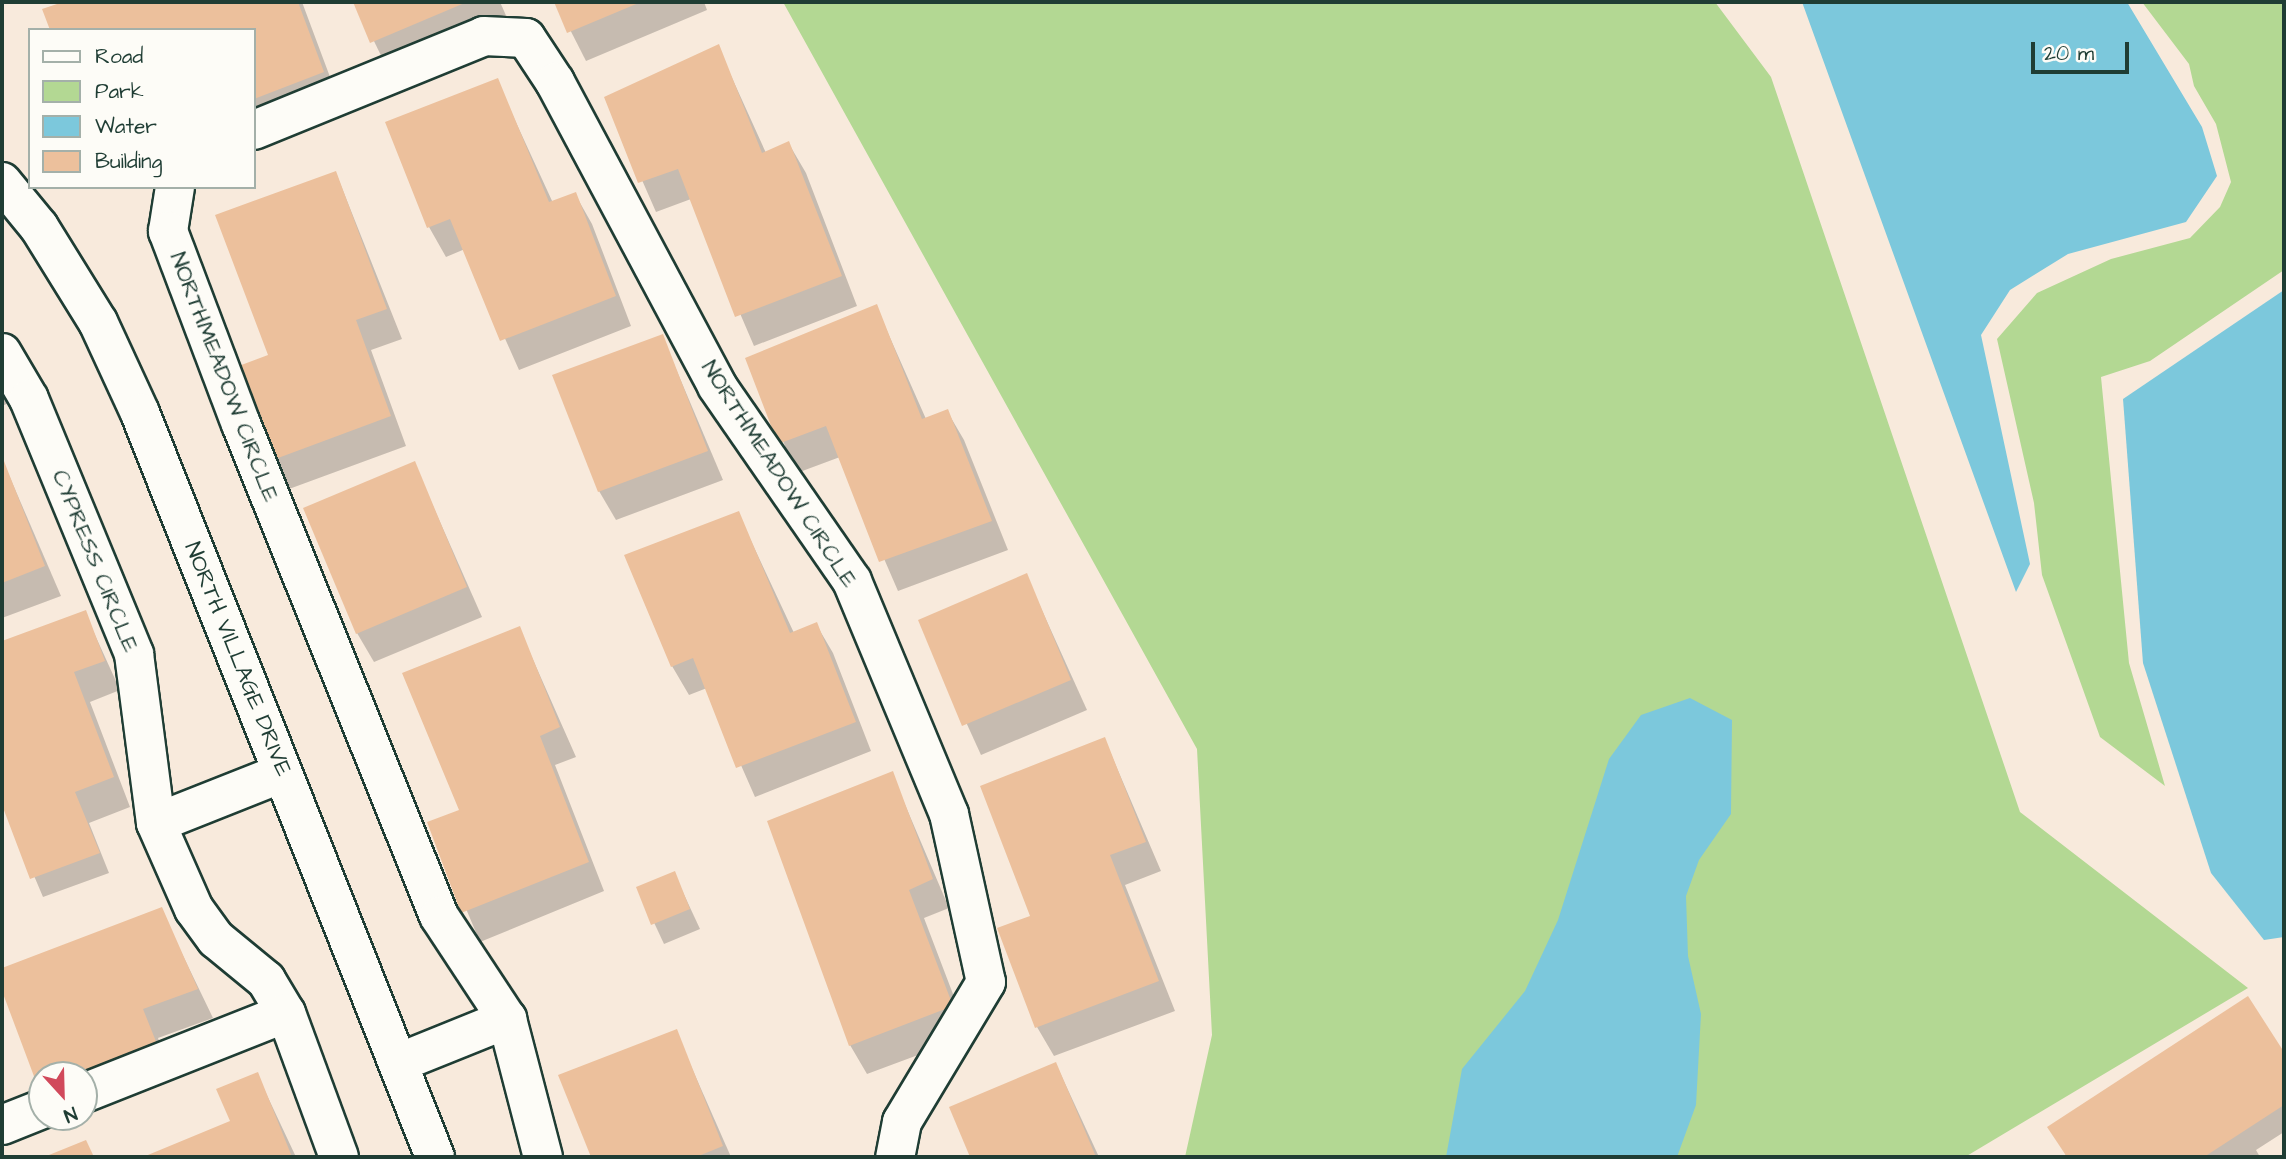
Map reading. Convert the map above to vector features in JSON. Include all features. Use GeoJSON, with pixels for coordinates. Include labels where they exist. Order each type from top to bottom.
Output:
{"type":"FeatureCollection","features":[{"type":"Feature","properties":{"kind":"street","name":"NORTHMEADOW CIRCLE"},"geometry":{"type":"LineString","coordinates":[[256,129],[484,36],[526,38],[555,82],[717,386],[852,581],[948,814],[986,982],[902,1122],[895,1157]]}},
{"type":"Feature","properties":{"kind":"street","name":"NORTH VILLAGE DRIVE"},"geometry":{"type":"LineString","coordinates":[[2,182],[39,227],[98,322],[435,1157]]}},
{"type":"Feature","properties":{"kind":"street","name":"NORTHMEADOW CIRCLE"},"geometry":{"type":"LineString","coordinates":[[175,189],[168,231],[251,450],[439,916],[508,1019],[543,1157]]}},
{"type":"Feature","properties":{"kind":"street","name":"CYPRESS CIRCLE"},"geometry":{"type":"LineString","coordinates":[[2,352],[15,404],[134,654],[156,823],[194,909],[216,939],[266,980],[286,1013],[339,1157]]}},
{"type":"Feature","properties":{"kind":"street"},"geometry":{"type":"LineString","coordinates":[[156,823],[282,773]]}},
{"type":"Feature","properties":{"kind":"street"},"geometry":{"type":"LineString","coordinates":[[98,1087],[286,1013]]}},
{"type":"Feature","properties":{"kind":"street"},"geometry":{"type":"LineString","coordinates":[[398,1063],[508,1019]]}},
{"type":"Feature","properties":{"kind":"street"},"geometry":{"type":"LineString","coordinates":[[2,1125],[28,1115]]}},
{"type":"Feature","properties":{"kind":"green space"},"geometry":{"type":"Polygon","coordinates":[[[783,2],[1715,2],[1771,77],[2020,812],[2248,988],[1965,1157],[1185,1157],[1212,1035],[1197,749],[783,2]]]}},
{"type":"Feature","properties":{"kind":"green space"},"geometry":{"type":"Polygon","coordinates":[[[2142,2],[2284,2],[2284,270],[2150,361],[2101,377],[2129,663],[2165,786],[2100,737],[2042,575],[2034,503],[1997,339],[2037,293],[2111,259],[2190,238],[2220,207],[2231,182],[2216,124],[2194,86],[2189,64],[2142,2]]]}},
{"type":"Feature","properties":{"kind":"water"},"geometry":{"type":"Polygon","coordinates":[[[1802,2],[2127,2],[2202,127],[2217,176],[2186,222],[2068,254],[2010,290],[1981,335],[2030,564],[2016,592],[1802,2]]]}},
{"type":"Feature","properties":{"kind":"water"},"geometry":{"type":"Polygon","coordinates":[[[2284,290],[2284,937],[2264,940],[2211,873],[2143,663],[2123,399],[2284,290]]]}},
{"type":"Feature","properties":{"kind":"water"},"geometry":{"type":"Polygon","coordinates":[[[1690,698],[1732,720],[1731,814],[1699,860],[1686,896],[1688,956],[1701,1014],[1696,1105],[1677,1157],[1446,1157],[1462,1069],[1525,991],[1558,920],[1609,759],[1641,715],[1690,698]]]}},
{"type":"Feature","properties":{"kind":"building"},"geometry":{"type":"Polygon","coordinates":[[[63,2],[298,2],[324,72],[256,98],[256,28],[49,28],[42,9],[63,2]]]}},
{"type":"Feature","properties":{"kind":"building"},"geometry":{"type":"Polygon","coordinates":[[[353,2],[467,2],[370,43],[353,2]]]}},
{"type":"Feature","properties":{"kind":"building"},"geometry":{"type":"Polygon","coordinates":[[[554,2],[641,2],[567,33],[554,2]]]}},
{"type":"Feature","properties":{"kind":"building"},"geometry":{"type":"Polygon","coordinates":[[[719,44],[762,153],[789,141],[842,276],[735,317],[678,169],[638,183],[604,97],[719,44]]]}},
{"type":"Feature","properties":{"kind":"building"},"geometry":{"type":"Polygon","coordinates":[[[498,78],[549,202],[576,192],[616,296],[500,341],[450,219],[427,228],[385,122],[498,78]]]}},
{"type":"Feature","properties":{"kind":"building"},"geometry":{"type":"Polygon","coordinates":[[[336,171],[387,309],[356,320],[391,416],[270,461],[236,367],[268,355],[215,215],[336,171]]]}},
{"type":"Feature","properties":{"kind":"building"},"geometry":{"type":"Polygon","coordinates":[[[877,304],[922,419],[948,409],[992,521],[879,562],[826,426],[778,444],[745,358],[877,304]]]}},
{"type":"Feature","properties":{"kind":"building"},"geometry":{"type":"Polygon","coordinates":[[[663,334],[708,451],[598,492],[552,375],[663,334]]]}},
{"type":"Feature","properties":{"kind":"building"},"geometry":{"type":"Polygon","coordinates":[[[2,456],[45,566],[2,583],[2,456]]]}},
{"type":"Feature","properties":{"kind":"building"},"geometry":{"type":"Polygon","coordinates":[[[415,461],[467,587],[356,634],[303,508],[415,461]]]}},
{"type":"Feature","properties":{"kind":"building"},"geometry":{"type":"Polygon","coordinates":[[[739,511],[790,633],[817,622],[856,722],[736,768],[693,658],[671,667],[624,555],[739,511]]]}},
{"type":"Feature","properties":{"kind":"building"},"geometry":{"type":"Polygon","coordinates":[[[1027,573],[1071,680],[962,726],[918,620],[1027,573]]]}},
{"type":"Feature","properties":{"kind":"building"},"geometry":{"type":"Polygon","coordinates":[[[86,610],[105,661],[74,672],[114,777],[75,792],[100,853],[30,879],[2,805],[2,641],[86,610]]]}},
{"type":"Feature","properties":{"kind":"building"},"geometry":{"type":"Polygon","coordinates":[[[520,626],[560,727],[540,736],[589,862],[461,913],[427,822],[459,810],[402,673],[520,626]]]}},
{"type":"Feature","properties":{"kind":"building"},"geometry":{"type":"Polygon","coordinates":[[[1105,737],[1146,842],[1110,855],[1159,981],[1035,1028],[997,928],[1030,916],[980,786],[1105,737]]]}},
{"type":"Feature","properties":{"kind":"building"},"geometry":{"type":"Polygon","coordinates":[[[893,771],[933,879],[909,890],[953,1006],[849,1046],[767,821],[893,771]]]}},
{"type":"Feature","properties":{"kind":"building"},"geometry":{"type":"Polygon","coordinates":[[[675,871],[690,909],[651,925],[636,887],[675,871]]]}},
{"type":"Feature","properties":{"kind":"building"},"geometry":{"type":"Polygon","coordinates":[[[162,907],[198,989],[143,1009],[157,1044],[98,1066],[98,1061],[28,1061],[2,991],[2,968],[162,907]]]}},
{"type":"Feature","properties":{"kind":"building"},"geometry":{"type":"Polygon","coordinates":[[[2248,996],[2284,1052],[2284,1105],[2204,1157],[2067,1157],[2047,1127],[2248,996]]]}},
{"type":"Feature","properties":{"kind":"building"},"geometry":{"type":"Polygon","coordinates":[[[677,1029],[723,1146],[696,1157],[591,1157],[558,1075],[677,1029]]]}},
{"type":"Feature","properties":{"kind":"building"},"geometry":{"type":"Polygon","coordinates":[[[1056,1062],[1096,1157],[970,1157],[949,1107],[1056,1062]]]}},
{"type":"Feature","properties":{"kind":"building"},"geometry":{"type":"Polygon","coordinates":[[[258,1072],[292,1157],[143,1157],[230,1121],[216,1089],[258,1072]]]}},
{"type":"Feature","properties":{"kind":"building"},"geometry":{"type":"Polygon","coordinates":[[[86,1140],[94,1157],[44,1157],[86,1140]]]}}]}
